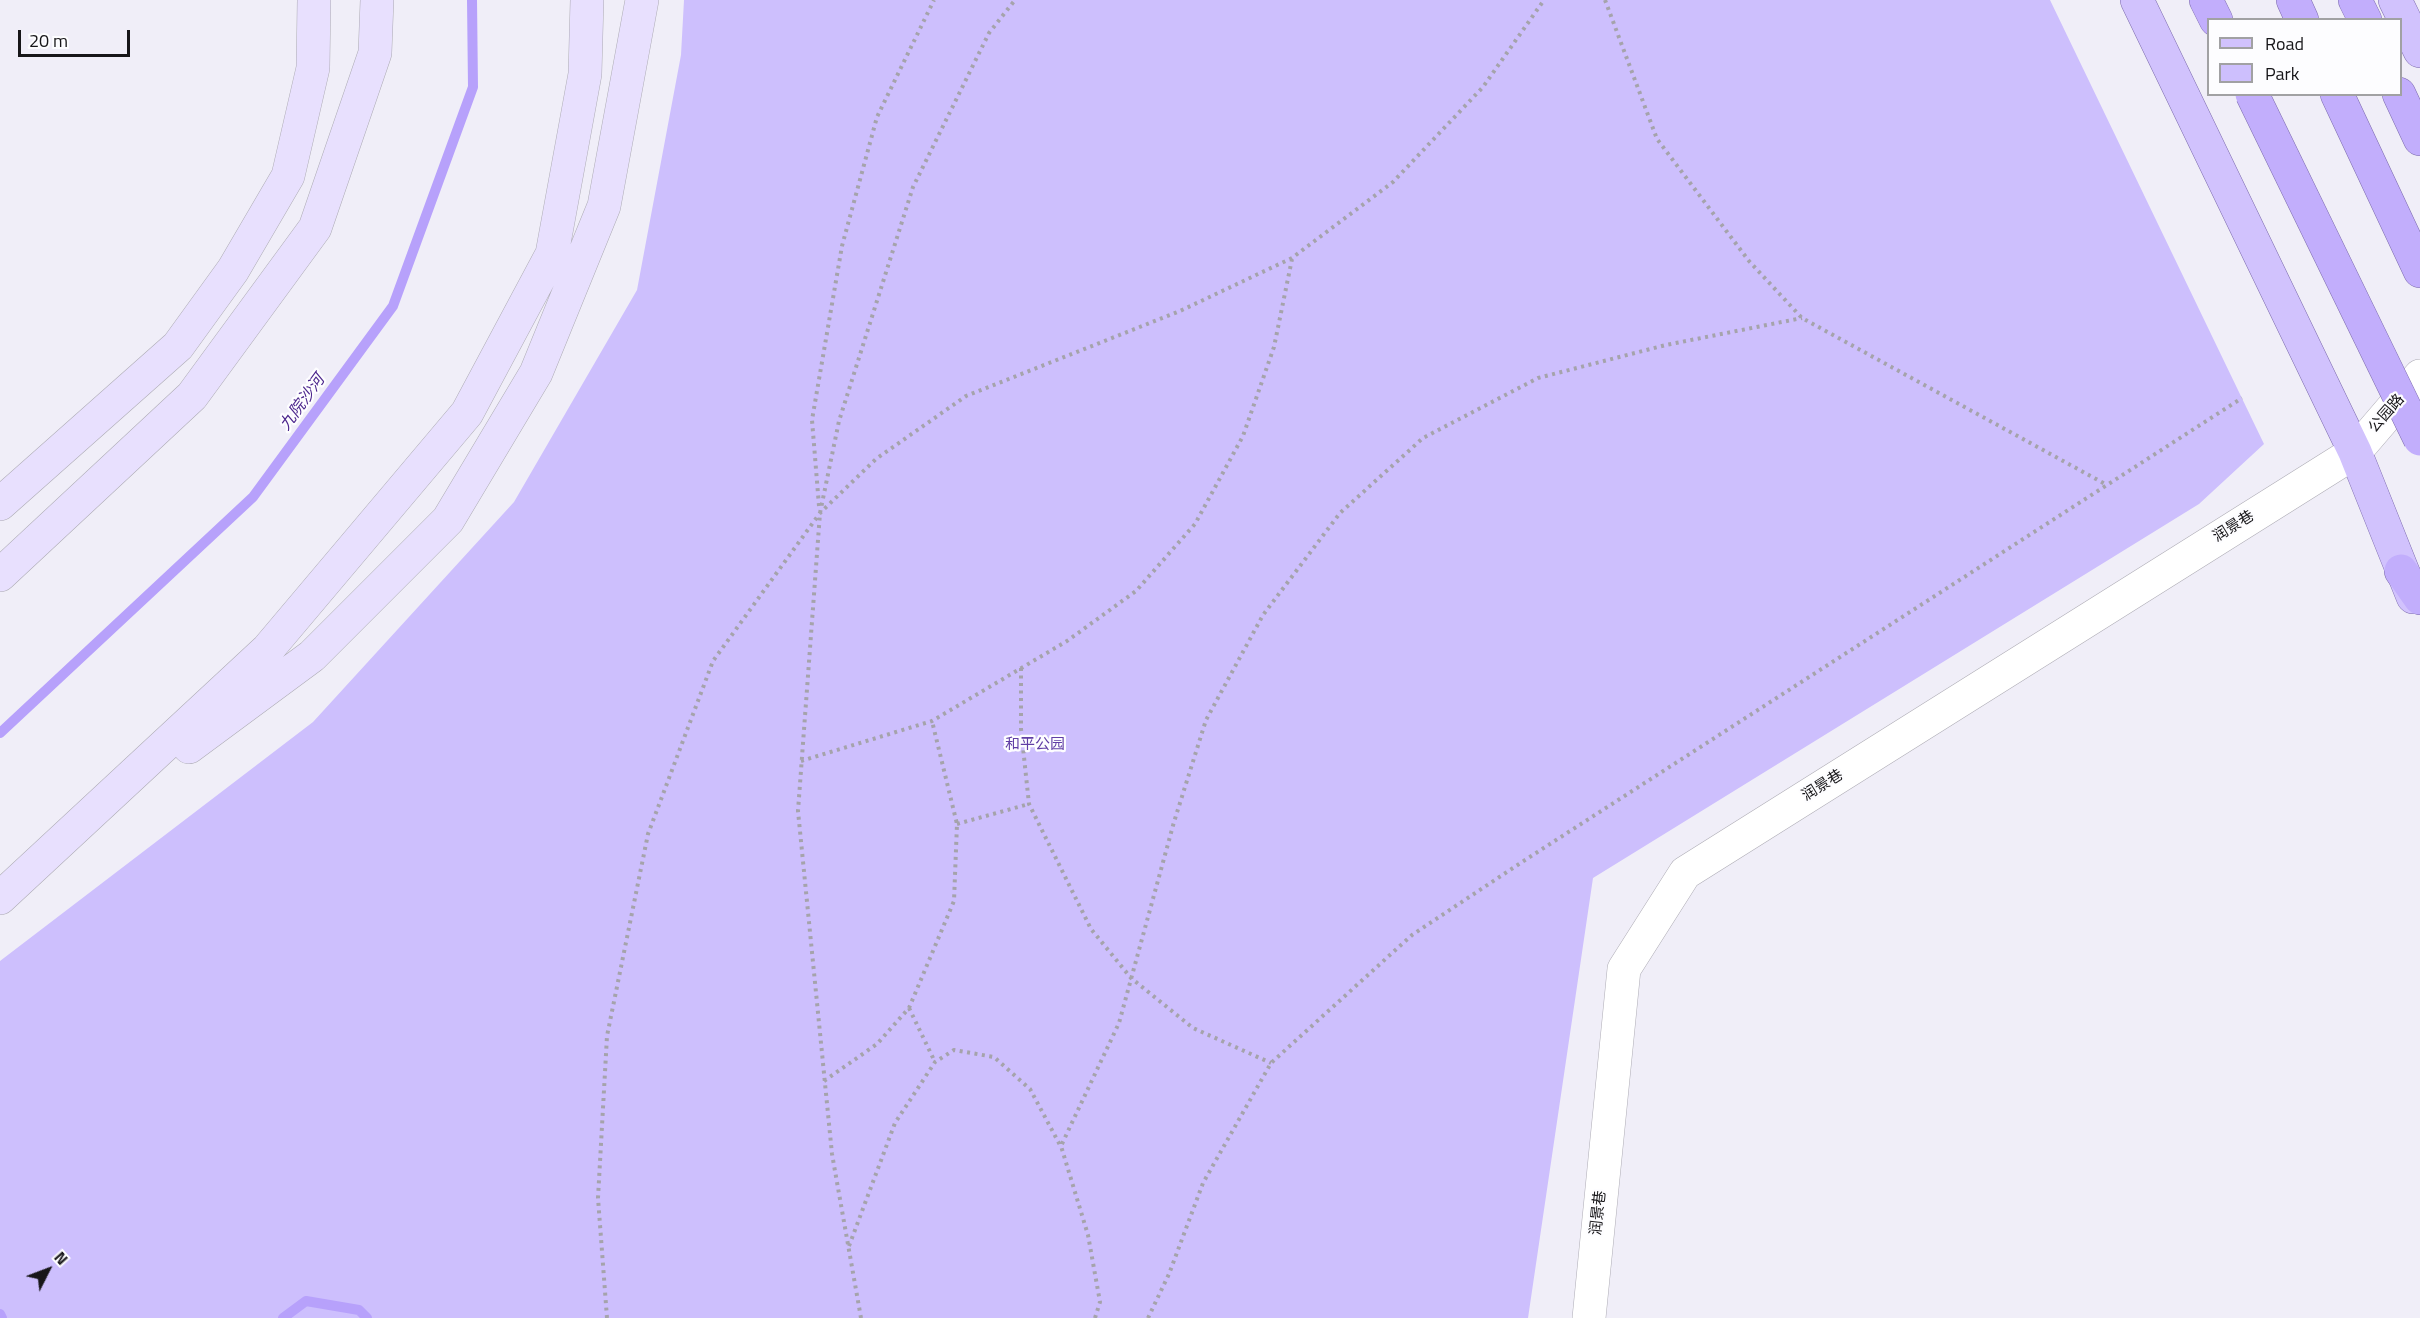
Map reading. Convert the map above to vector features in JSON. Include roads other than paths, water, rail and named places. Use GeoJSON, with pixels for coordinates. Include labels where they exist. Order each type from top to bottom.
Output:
{"type":"FeatureCollection","features":[{"type":"Feature","properties":{"kind":"highway"},"geometry":{"type":"LineString","coordinates":[[2206,0],[2215,18]]}},
{"type":"Feature","properties":{"kind":"highway"},"geometry":{"type":"LineString","coordinates":[[2293,0],[2301,18]]}},
{"type":"Feature","properties":{"kind":"highway"},"geometry":{"type":"LineString","coordinates":[[2355,0],[2363,18]]}},
{"type":"Feature","properties":{"kind":"highway"},"geometry":{"type":"LineString","coordinates":[[2253,96],[2420,440]]}},
{"type":"Feature","properties":{"kind":"highway"},"geometry":{"type":"LineString","coordinates":[[2338,96],[2420,271]]}},
{"type":"Feature","properties":{"kind":"highway"},"geometry":{"type":"LineString","coordinates":[[2400,96],[2420,139]]}},
{"type":"Feature","properties":{"kind":"highway"},"geometry":{"type":"LineString","coordinates":[[2401,571],[2420,598]]}},
{"type":"Feature","properties":{"kind":"main road"},"geometry":{"type":"LineString","coordinates":[[0,504],[178,346],[233,270],[288,176],[313,68],[314,0]]}},
{"type":"Feature","properties":{"kind":"main road"},"geometry":{"type":"LineString","coordinates":[[0,575],[192,396],[315,228],[375,53],[378,0]]}},
{"type":"Feature","properties":{"kind":"main road"},"geometry":{"type":"LineString","coordinates":[[0,898],[268,650],[467,413],[552,254],[585,74],[587,0]]}},
{"type":"Feature","properties":{"kind":"main road"},"geometry":{"type":"LineString","coordinates":[[53,849],[312,656],[447,520],[536,373],[604,206],[642,0]]}},
{"type":"Feature","properties":{"kind":"main road"},"geometry":{"type":"LineString","coordinates":[[2137,0],[2355,452],[2420,614]]}},
{"type":"Feature","properties":{"kind":"main road"},"geometry":{"type":"LineString","coordinates":[[2395,0],[2420,51]]}},
{"type":"Feature","properties":{"kind":"street","name":"公园路"},"geometry":{"type":"LineString","coordinates":[[2355,452],[2420,376]]}},
{"type":"Feature","properties":{"kind":"street","name":"润景巷"},"geometry":{"type":"LineString","coordinates":[[1589,1318],[1624,969],[1685,873],[2355,452]]}},
{"type":"Feature","properties":{"kind":"waterway","name":"九院沙河"},"geometry":{"type":"LineString","coordinates":[[0,733],[253,497],[393,306],[473,87],[472,0]]}},
{"type":"Feature","properties":{"kind":"waterway"},"geometry":{"type":"LineString","coordinates":[[283,1318],[306,1301],[359,1310],[367,1318]]}},
{"type":"Feature","properties":{"kind":"waterway"},"geometry":{"type":"LineString","coordinates":[[0,1314],[2,1318]]}},
{"type":"Feature","properties":{"kind":"park label","name":"和平公园"},"geometry":{"type":"Point","coordinates":[1035,745]}}]}
